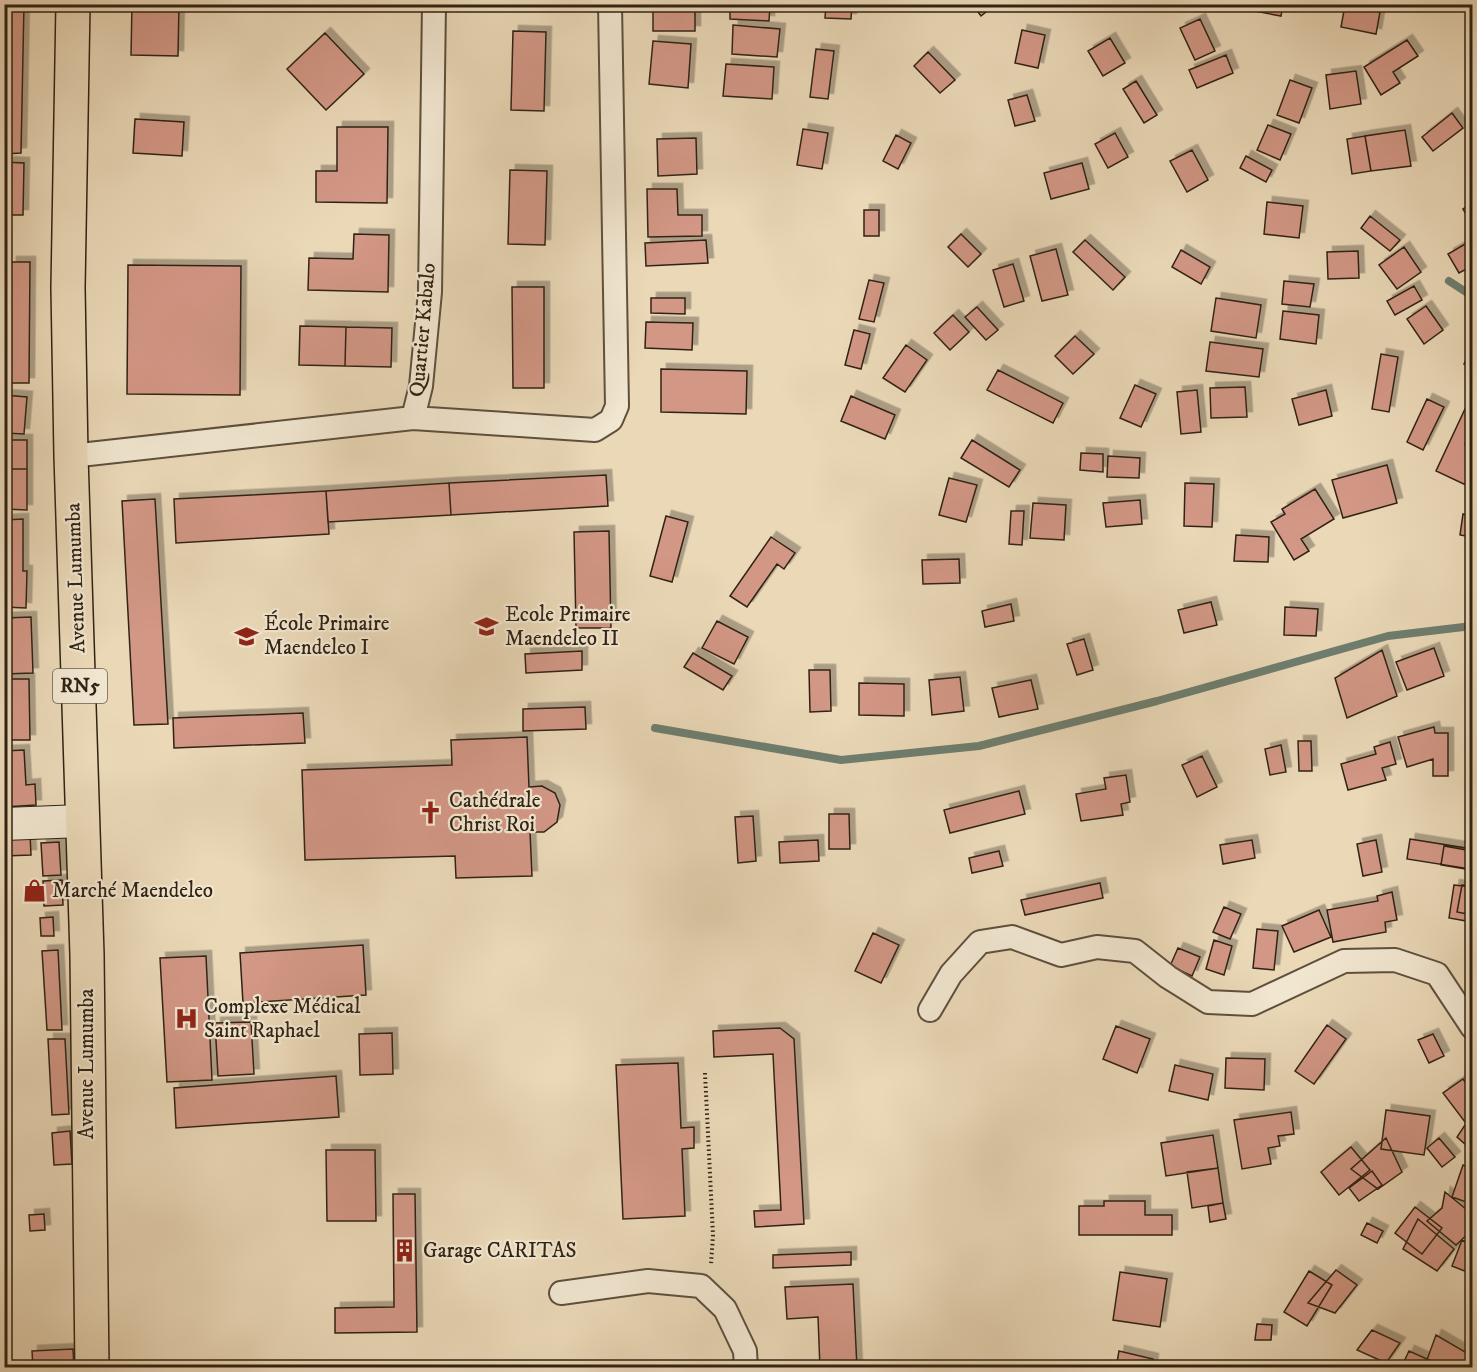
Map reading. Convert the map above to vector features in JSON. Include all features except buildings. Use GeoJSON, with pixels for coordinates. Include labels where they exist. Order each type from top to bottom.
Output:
{"type":"FeatureCollection","features":[{"type":"Feature","properties":{"kind":"highway","name":"Avenue Lumumba"},"geometry":{"type":"LineString","coordinates":[[73,4],[68,288],[87,955],[92,1368]]}},
{"type":"Feature","properties":{"kind":"street","name":"Quartier Kabalo"},"geometry":{"type":"LineString","coordinates":[[71,456],[413,418],[421,386],[430,292],[434,4]]}},
{"type":"Feature","properties":{"kind":"street"},"geometry":{"type":"LineString","coordinates":[[413,418],[595,430],[610,420],[617,406],[610,4]]}},
{"type":"Feature","properties":{"kind":"street"},"geometry":{"type":"LineString","coordinates":[[4,824],[82,821]]}},
{"type":"Feature","properties":{"kind":"street"},"geometry":{"type":"LineString","coordinates":[[930,1010],[951,974],[980,942],[1012,937],[1061,955],[1097,947],[1135,951],[1168,977],[1208,1002],[1252,1004],[1344,961],[1395,960],[1437,974],[1473,1026]]}},
{"type":"Feature","properties":{"kind":"street"},"geometry":{"type":"LineString","coordinates":[[561,1293],[648,1281],[701,1286],[725,1309],[745,1351],[746,1368]]}},
{"type":"Feature","properties":{"kind":"path"},"geometry":{"type":"LineString","coordinates":[[701,1286],[711,1263],[713,1234],[705,1073]]}},
{"type":"Feature","properties":{"kind":"waterway"},"geometry":{"type":"LineString","coordinates":[[1449,281],[1472,296]]}},
{"type":"Feature","properties":{"kind":"waterway"},"geometry":{"type":"LineString","coordinates":[[655,728],[841,760],[979,746],[1157,701],[1388,636],[1472,626]]}},
{"type":"Feature","properties":{"kind":"place","name":"Ecole Primaire Maendeleo II"},"geometry":{"type":"Point","coordinates":[487,627]}},
{"type":"Feature","properties":{"kind":"place","name":"École Primaire Maendeleo I"},"geometry":{"type":"Point","coordinates":[246,636]}},
{"type":"Feature","properties":{"kind":"place","name":"Cathédrale Christ Roi"},"geometry":{"type":"Point","coordinates":[431,813]}},
{"type":"Feature","properties":{"kind":"place","name":"Marché Maendeleo"},"geometry":{"type":"Point","coordinates":[34,891]}},
{"type":"Feature","properties":{"kind":"place","name":"Complexe Médical Saint Raphael"},"geometry":{"type":"Point","coordinates":[186,1019]}},
{"type":"Feature","properties":{"kind":"place","name":"Garage CARITAS"},"geometry":{"type":"Point","coordinates":[405,1251]}}]}
